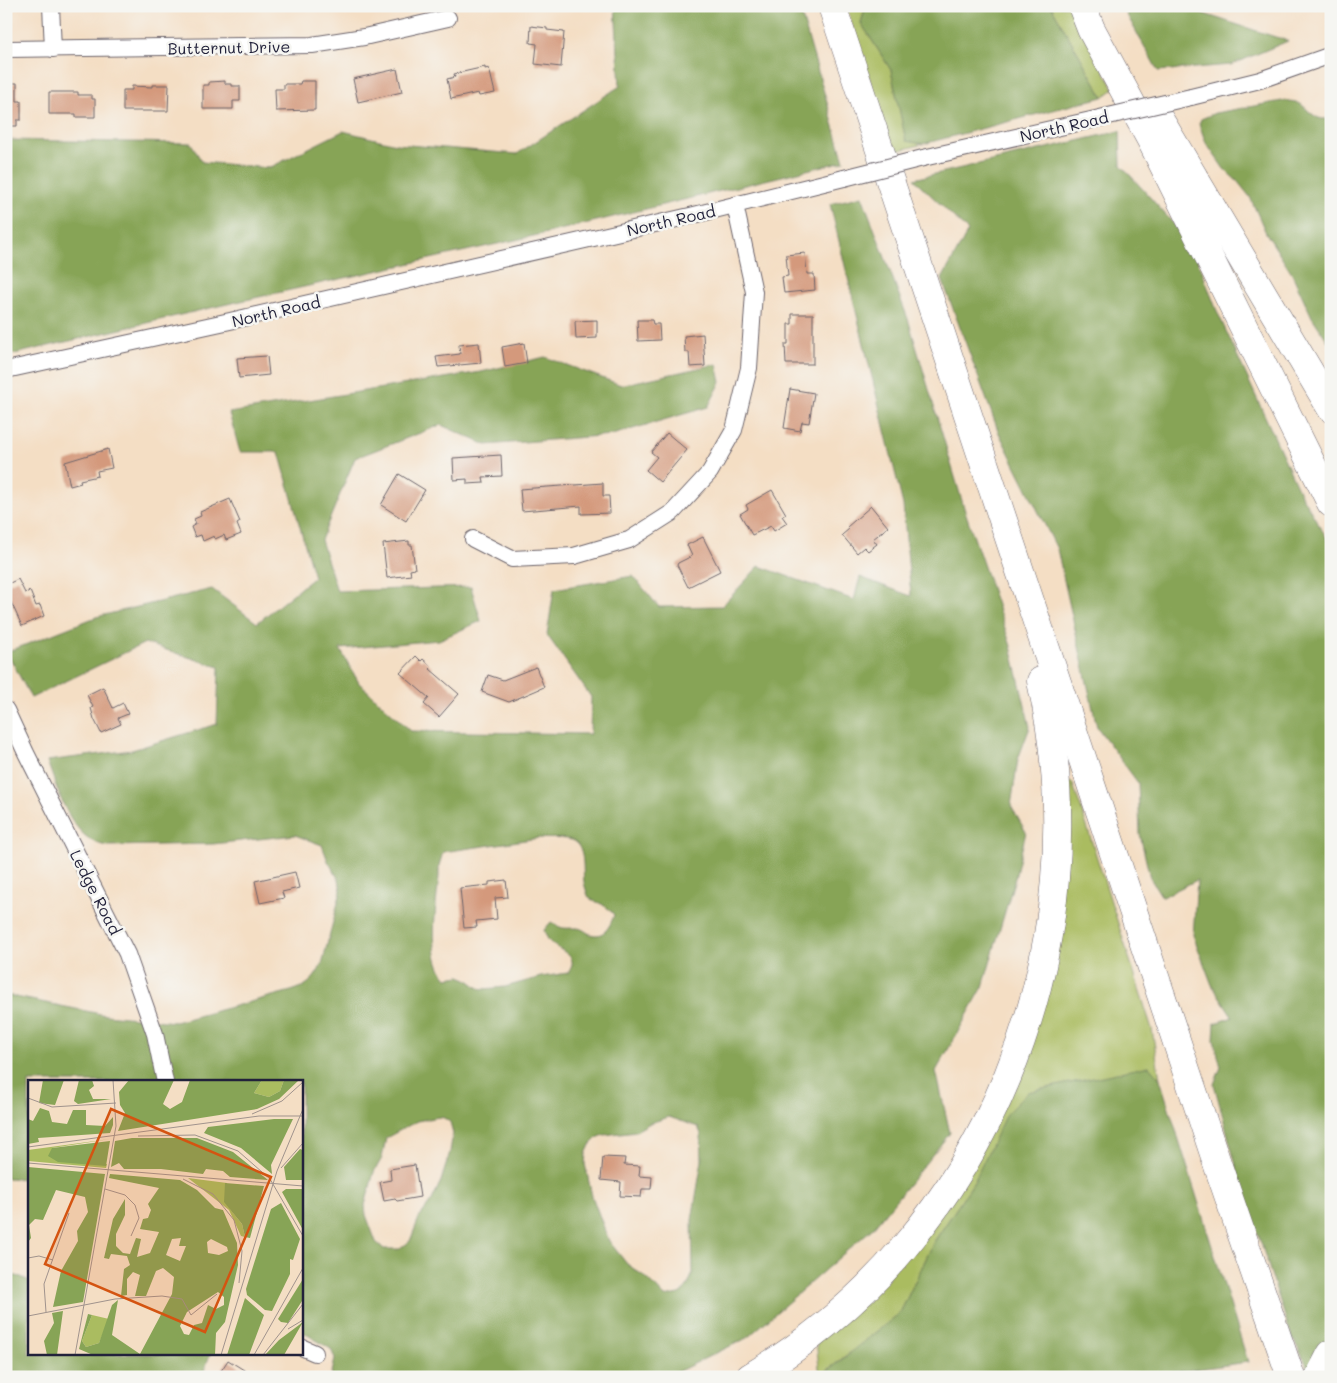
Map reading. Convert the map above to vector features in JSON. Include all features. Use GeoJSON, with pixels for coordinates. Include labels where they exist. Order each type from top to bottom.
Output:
{"type":"FeatureCollection","features":[{"type":"Feature","properties":{"kind":"highway"},"geometry":{"type":"LineString","coordinates":[[832,6],[1224,1186],[1288,1369]]}},
{"type":"Feature","properties":{"kind":"highway"},"geometry":{"type":"LineString","coordinates":[[1082,6],[1091,29],[1155,149],[1331,503]]}},
{"type":"Feature","properties":{"kind":"highway"},"geometry":{"type":"LineString","coordinates":[[1092,6],[1331,408]]}},
{"type":"Feature","properties":{"kind":"highway"},"geometry":{"type":"LineString","coordinates":[[750,1377],[808,1338],[843,1309],[872,1281],[909,1240],[944,1193],[977,1140],[1004,1088],[1023,1039],[1035,997],[1048,938],[1055,888],[1058,827],[1052,738],[1034,650],[1028,596]]}},
{"type":"Feature","properties":{"kind":"highway"},"geometry":{"type":"LineString","coordinates":[[1319,1377],[1331,1354]]}},
{"type":"Feature","properties":{"kind":"street"},"geometry":{"type":"LineString","coordinates":[[51,6],[53,49]]}},
{"type":"Feature","properties":{"kind":"street","name":"Butternut Drive"},"geometry":{"type":"LineString","coordinates":[[6,49],[312,45],[364,37],[448,18]]}},
{"type":"Feature","properties":{"kind":"street","name":"North Road"},"geometry":{"type":"LineString","coordinates":[[6,370],[230,322],[735,205],[923,158],[1191,97],[1260,80],[1331,55]]}},
{"type":"Feature","properties":{"kind":"street"},"geometry":{"type":"LineString","coordinates":[[473,539],[512,558],[574,556],[620,543],[629,540],[674,512],[710,472],[734,430],[750,368],[754,292],[735,205]]}},
{"type":"Feature","properties":{"kind":"street","name":"Ledge Road"},"geometry":{"type":"LineString","coordinates":[[6,710],[30,762],[127,954],[155,1034],[165,1080]]}},
{"type":"Feature","properties":{"kind":"green space"},"geometry":{"type":"Polygon","coordinates":[[[615,6],[799,6],[844,161],[547,233],[223,305],[6,356],[6,140],[191,143],[202,162],[269,168],[343,131],[396,144],[517,154],[620,86],[615,6]]]}},
{"type":"Feature","properties":{"kind":"green space"},"geometry":{"type":"Polygon","coordinates":[[[846,6],[866,6],[861,23],[891,70],[906,140],[923,144],[893,152],[846,6]]]}},
{"type":"Feature","properties":{"kind":"green space"},"geometry":{"type":"Polygon","coordinates":[[[866,6],[1051,6],[1103,97],[923,144],[906,141],[891,70],[861,23],[866,6]]]}},
{"type":"Feature","properties":{"kind":"green space"},"geometry":{"type":"Polygon","coordinates":[[[1051,6],[1069,6],[1114,89],[1103,97],[1051,6]]]}},
{"type":"Feature","properties":{"kind":"green space"},"geometry":{"type":"Polygon","coordinates":[[[1122,6],[1194,6],[1195,11],[1288,41],[1231,65],[1158,71],[1122,6]]]}},
{"type":"Feature","properties":{"kind":"green space"},"geometry":{"type":"Polygon","coordinates":[[[1282,101],[1298,103],[1318,118],[1331,118],[1331,346],[1312,317],[1292,274],[1266,233],[1250,197],[1224,169],[1206,143],[1199,124],[1201,119],[1215,113],[1282,101]]]}},
{"type":"Feature","properties":{"kind":"green space"},"geometry":{"type":"Polygon","coordinates":[[[1120,131],[1121,165],[1191,243],[1217,311],[1300,493],[1331,545],[1331,1333],[1309,1369],[1291,1335],[1238,1173],[1214,1084],[1221,1067],[1214,1040],[1215,1023],[1233,1017],[1212,985],[1193,935],[1197,880],[1162,897],[1150,878],[1140,835],[1138,783],[1097,727],[1057,549],[999,433],[942,279],[968,231],[914,179],[1120,131]]]}},
{"type":"Feature","properties":{"kind":"green space"},"geometry":{"type":"Polygon","coordinates":[[[862,196],[908,319],[965,511],[1011,646],[1030,727],[1018,759],[1011,806],[1026,832],[1015,878],[983,987],[936,1071],[950,1133],[873,1228],[747,1338],[667,1377],[331,1377],[335,1359],[331,1349],[302,1332],[302,1080],[28,1080],[28,1179],[6,1178],[6,995],[106,1015],[175,1022],[302,987],[310,982],[322,964],[341,891],[339,880],[328,861],[322,845],[295,835],[213,844],[108,846],[95,842],[84,835],[75,825],[61,800],[47,761],[132,750],[217,724],[219,667],[145,643],[31,698],[7,652],[96,617],[212,589],[257,623],[314,577],[279,452],[240,452],[229,413],[481,372],[545,357],[621,385],[717,364],[721,382],[708,407],[612,435],[486,445],[441,425],[355,458],[321,540],[337,591],[471,587],[481,621],[439,640],[340,649],[359,683],[411,731],[590,734],[591,697],[547,635],[554,589],[633,576],[659,607],[722,606],[759,566],[854,600],[860,577],[911,596],[903,505],[830,204],[862,196]],[[539,838],[443,852],[439,866],[434,929],[437,957],[441,969],[447,978],[460,976],[479,988],[484,989],[505,987],[541,977],[568,973],[572,967],[570,957],[549,941],[544,930],[551,922],[561,927],[578,928],[593,935],[602,934],[608,928],[614,915],[605,906],[589,898],[584,882],[581,850],[573,841],[539,838]],[[439,1117],[417,1121],[386,1138],[382,1158],[374,1172],[365,1205],[366,1215],[376,1242],[384,1249],[400,1249],[410,1241],[419,1218],[432,1200],[441,1181],[450,1152],[453,1133],[450,1122],[439,1117]],[[669,1117],[650,1123],[636,1131],[604,1135],[597,1138],[590,1145],[586,1154],[585,1164],[592,1196],[609,1241],[627,1264],[648,1279],[665,1297],[679,1294],[684,1290],[693,1273],[692,1220],[702,1160],[701,1134],[698,1127],[669,1117]]]}},
{"type":"Feature","properties":{"kind":"green space"},"geometry":{"type":"Polygon","coordinates":[[[1072,782],[1152,1029],[1160,1079],[1148,1066],[974,1182],[934,1242],[900,1313],[820,1376],[816,1341],[1022,1071],[1064,784],[1072,782]]]}},
{"type":"Feature","properties":{"kind":"green space"},"geometry":{"type":"Polygon","coordinates":[[[1149,1066],[1160,1079],[1248,1362],[1141,1377],[820,1377],[900,1313],[934,1242],[974,1182],[1006,1114],[1028,1092],[1149,1066]]]}},
{"type":"Feature","properties":{"kind":"green space"},"geometry":{"type":"Polygon","coordinates":[[[6,1274],[28,1280],[28,1356],[209,1356],[205,1377],[6,1377],[6,1274]]]}},
{"type":"Feature","properties":{"kind":"building"},"geometry":{"type":"Polygon","coordinates":[[[531,26],[564,32],[561,67],[535,64],[537,44],[530,43],[531,26]]]}},
{"type":"Feature","properties":{"kind":"building"},"geometry":{"type":"Polygon","coordinates":[[[485,67],[485,69],[489,68],[495,93],[479,96],[478,93],[451,99],[447,79],[455,77],[454,74],[485,67]]]}},
{"type":"Feature","properties":{"kind":"building"},"geometry":{"type":"Polygon","coordinates":[[[397,69],[402,92],[358,102],[353,79],[397,69]]]}},
{"type":"Feature","properties":{"kind":"building"},"geometry":{"type":"Polygon","coordinates":[[[225,81],[225,84],[240,86],[240,101],[233,101],[233,109],[203,109],[203,85],[209,85],[209,82],[225,81]]]}},
{"type":"Feature","properties":{"kind":"building"},"geometry":{"type":"Polygon","coordinates":[[[301,81],[315,81],[315,110],[276,111],[275,89],[284,89],[284,84],[300,84],[301,81]]]}},
{"type":"Feature","properties":{"kind":"building"},"geometry":{"type":"Polygon","coordinates":[[[6,83],[17,83],[17,101],[21,101],[21,120],[17,120],[17,126],[6,126],[6,83]]]}},
{"type":"Feature","properties":{"kind":"building"},"geometry":{"type":"Polygon","coordinates":[[[152,85],[169,85],[168,111],[123,111],[123,90],[132,90],[132,86],[152,87],[152,85]]]}},
{"type":"Feature","properties":{"kind":"building"},"geometry":{"type":"Polygon","coordinates":[[[49,92],[78,92],[78,95],[92,95],[92,99],[95,99],[95,117],[76,117],[76,114],[49,114],[49,92]]]}},
{"type":"Feature","properties":{"kind":"building"},"geometry":{"type":"Polygon","coordinates":[[[805,253],[807,274],[814,274],[815,290],[784,293],[782,277],[788,276],[786,255],[805,253]]]}},
{"type":"Feature","properties":{"kind":"building"},"geometry":{"type":"Polygon","coordinates":[[[792,314],[813,314],[813,364],[786,364],[785,344],[788,344],[788,324],[792,324],[792,314]]]}},
{"type":"Feature","properties":{"kind":"building"},"geometry":{"type":"Polygon","coordinates":[[[597,320],[597,338],[576,339],[575,321],[597,320]]]}},
{"type":"Feature","properties":{"kind":"building"},"geometry":{"type":"Polygon","coordinates":[[[637,320],[652,320],[653,324],[659,324],[660,340],[638,341],[637,320]]]}},
{"type":"Feature","properties":{"kind":"building"},"geometry":{"type":"Polygon","coordinates":[[[703,334],[705,366],[690,367],[689,352],[685,352],[684,336],[703,334]]]}},
{"type":"Feature","properties":{"kind":"building"},"geometry":{"type":"Polygon","coordinates":[[[479,343],[481,363],[438,367],[436,357],[460,354],[459,345],[479,343]]]}},
{"type":"Feature","properties":{"kind":"building"},"geometry":{"type":"Polygon","coordinates":[[[524,343],[527,363],[505,367],[502,347],[524,343]]]}},
{"type":"Feature","properties":{"kind":"building"},"geometry":{"type":"Polygon","coordinates":[[[267,356],[269,375],[239,378],[237,358],[267,356]]]}},
{"type":"Feature","properties":{"kind":"building"},"geometry":{"type":"Polygon","coordinates":[[[790,389],[814,393],[809,423],[802,422],[800,431],[784,428],[790,389]]]}},
{"type":"Feature","properties":{"kind":"building"},"geometry":{"type":"Polygon","coordinates":[[[667,433],[687,450],[660,482],[646,470],[657,457],[651,452],[667,433]]]}},
{"type":"Feature","properties":{"kind":"building"},"geometry":{"type":"Polygon","coordinates":[[[108,449],[112,468],[97,471],[98,476],[80,480],[81,483],[70,486],[65,462],[108,449]]]}},
{"type":"Feature","properties":{"kind":"building"},"geometry":{"type":"Polygon","coordinates":[[[501,455],[502,476],[483,477],[484,483],[467,484],[467,479],[454,480],[453,458],[501,455]]]}},
{"type":"Feature","properties":{"kind":"building"},"geometry":{"type":"Polygon","coordinates":[[[399,474],[425,490],[406,521],[381,505],[399,474]]]}},
{"type":"Feature","properties":{"kind":"building"},"geometry":{"type":"Polygon","coordinates":[[[603,483],[603,496],[609,496],[610,513],[581,514],[581,506],[522,511],[520,489],[603,483]]]}},
{"type":"Feature","properties":{"kind":"building"},"geometry":{"type":"Polygon","coordinates":[[[772,490],[786,514],[782,516],[787,523],[774,531],[771,526],[752,535],[740,514],[748,509],[746,505],[772,490]]]}},
{"type":"Feature","properties":{"kind":"building"},"geometry":{"type":"Polygon","coordinates":[[[230,499],[240,522],[237,524],[241,534],[226,540],[224,535],[215,539],[214,536],[203,541],[201,535],[195,537],[191,527],[196,524],[194,519],[201,516],[200,512],[230,499]]]}},
{"type":"Feature","properties":{"kind":"building"},"geometry":{"type":"Polygon","coordinates":[[[871,506],[888,527],[873,539],[877,544],[868,551],[864,547],[857,553],[842,535],[849,529],[847,527],[871,506]]]}},
{"type":"Feature","properties":{"kind":"building"},"geometry":{"type":"Polygon","coordinates":[[[703,537],[720,571],[688,587],[677,565],[692,556],[687,545],[703,537]]]}},
{"type":"Feature","properties":{"kind":"building"},"geometry":{"type":"Polygon","coordinates":[[[409,541],[409,545],[412,545],[415,569],[410,570],[411,575],[387,578],[383,544],[409,541]]]}},
{"type":"Feature","properties":{"kind":"building"},"geometry":{"type":"Polygon","coordinates":[[[18,579],[25,593],[30,591],[36,606],[40,605],[44,616],[22,626],[11,602],[6,604],[6,585],[18,579]]]}},
{"type":"Feature","properties":{"kind":"building"},"geometry":{"type":"Polygon","coordinates":[[[416,656],[421,661],[423,659],[432,667],[430,669],[459,694],[439,717],[424,704],[429,698],[400,673],[416,656]]]}},
{"type":"Feature","properties":{"kind":"building"},"geometry":{"type":"Polygon","coordinates":[[[536,667],[544,687],[509,702],[482,692],[488,675],[503,680],[536,667]]]}},
{"type":"Feature","properties":{"kind":"building"},"geometry":{"type":"Polygon","coordinates":[[[103,687],[113,708],[123,703],[128,714],[118,718],[121,724],[101,733],[94,719],[91,708],[93,707],[87,695],[103,687]]]}},
{"type":"Feature","properties":{"kind":"building"},"geometry":{"type":"Polygon","coordinates":[[[295,872],[299,888],[282,892],[284,898],[260,903],[255,881],[295,872]]]}},
{"type":"Feature","properties":{"kind":"building"},"geometry":{"type":"Polygon","coordinates":[[[506,880],[508,897],[495,898],[497,919],[476,921],[477,927],[464,928],[460,888],[489,885],[489,882],[506,880]]]}},
{"type":"Feature","properties":{"kind":"building"},"geometry":{"type":"Polygon","coordinates":[[[603,1157],[625,1158],[624,1165],[640,1166],[639,1176],[652,1177],[651,1189],[642,1189],[641,1197],[620,1196],[621,1182],[601,1180],[603,1157]]]}},
{"type":"Feature","properties":{"kind":"building"},"geometry":{"type":"Polygon","coordinates":[[[415,1165],[420,1197],[384,1201],[380,1182],[391,1180],[390,1169],[415,1165]]]}},
{"type":"Feature","properties":{"kind":"building"},"geometry":{"type":"Polygon","coordinates":[[[228,1360],[255,1377],[217,1377],[228,1360]]]}}]}
